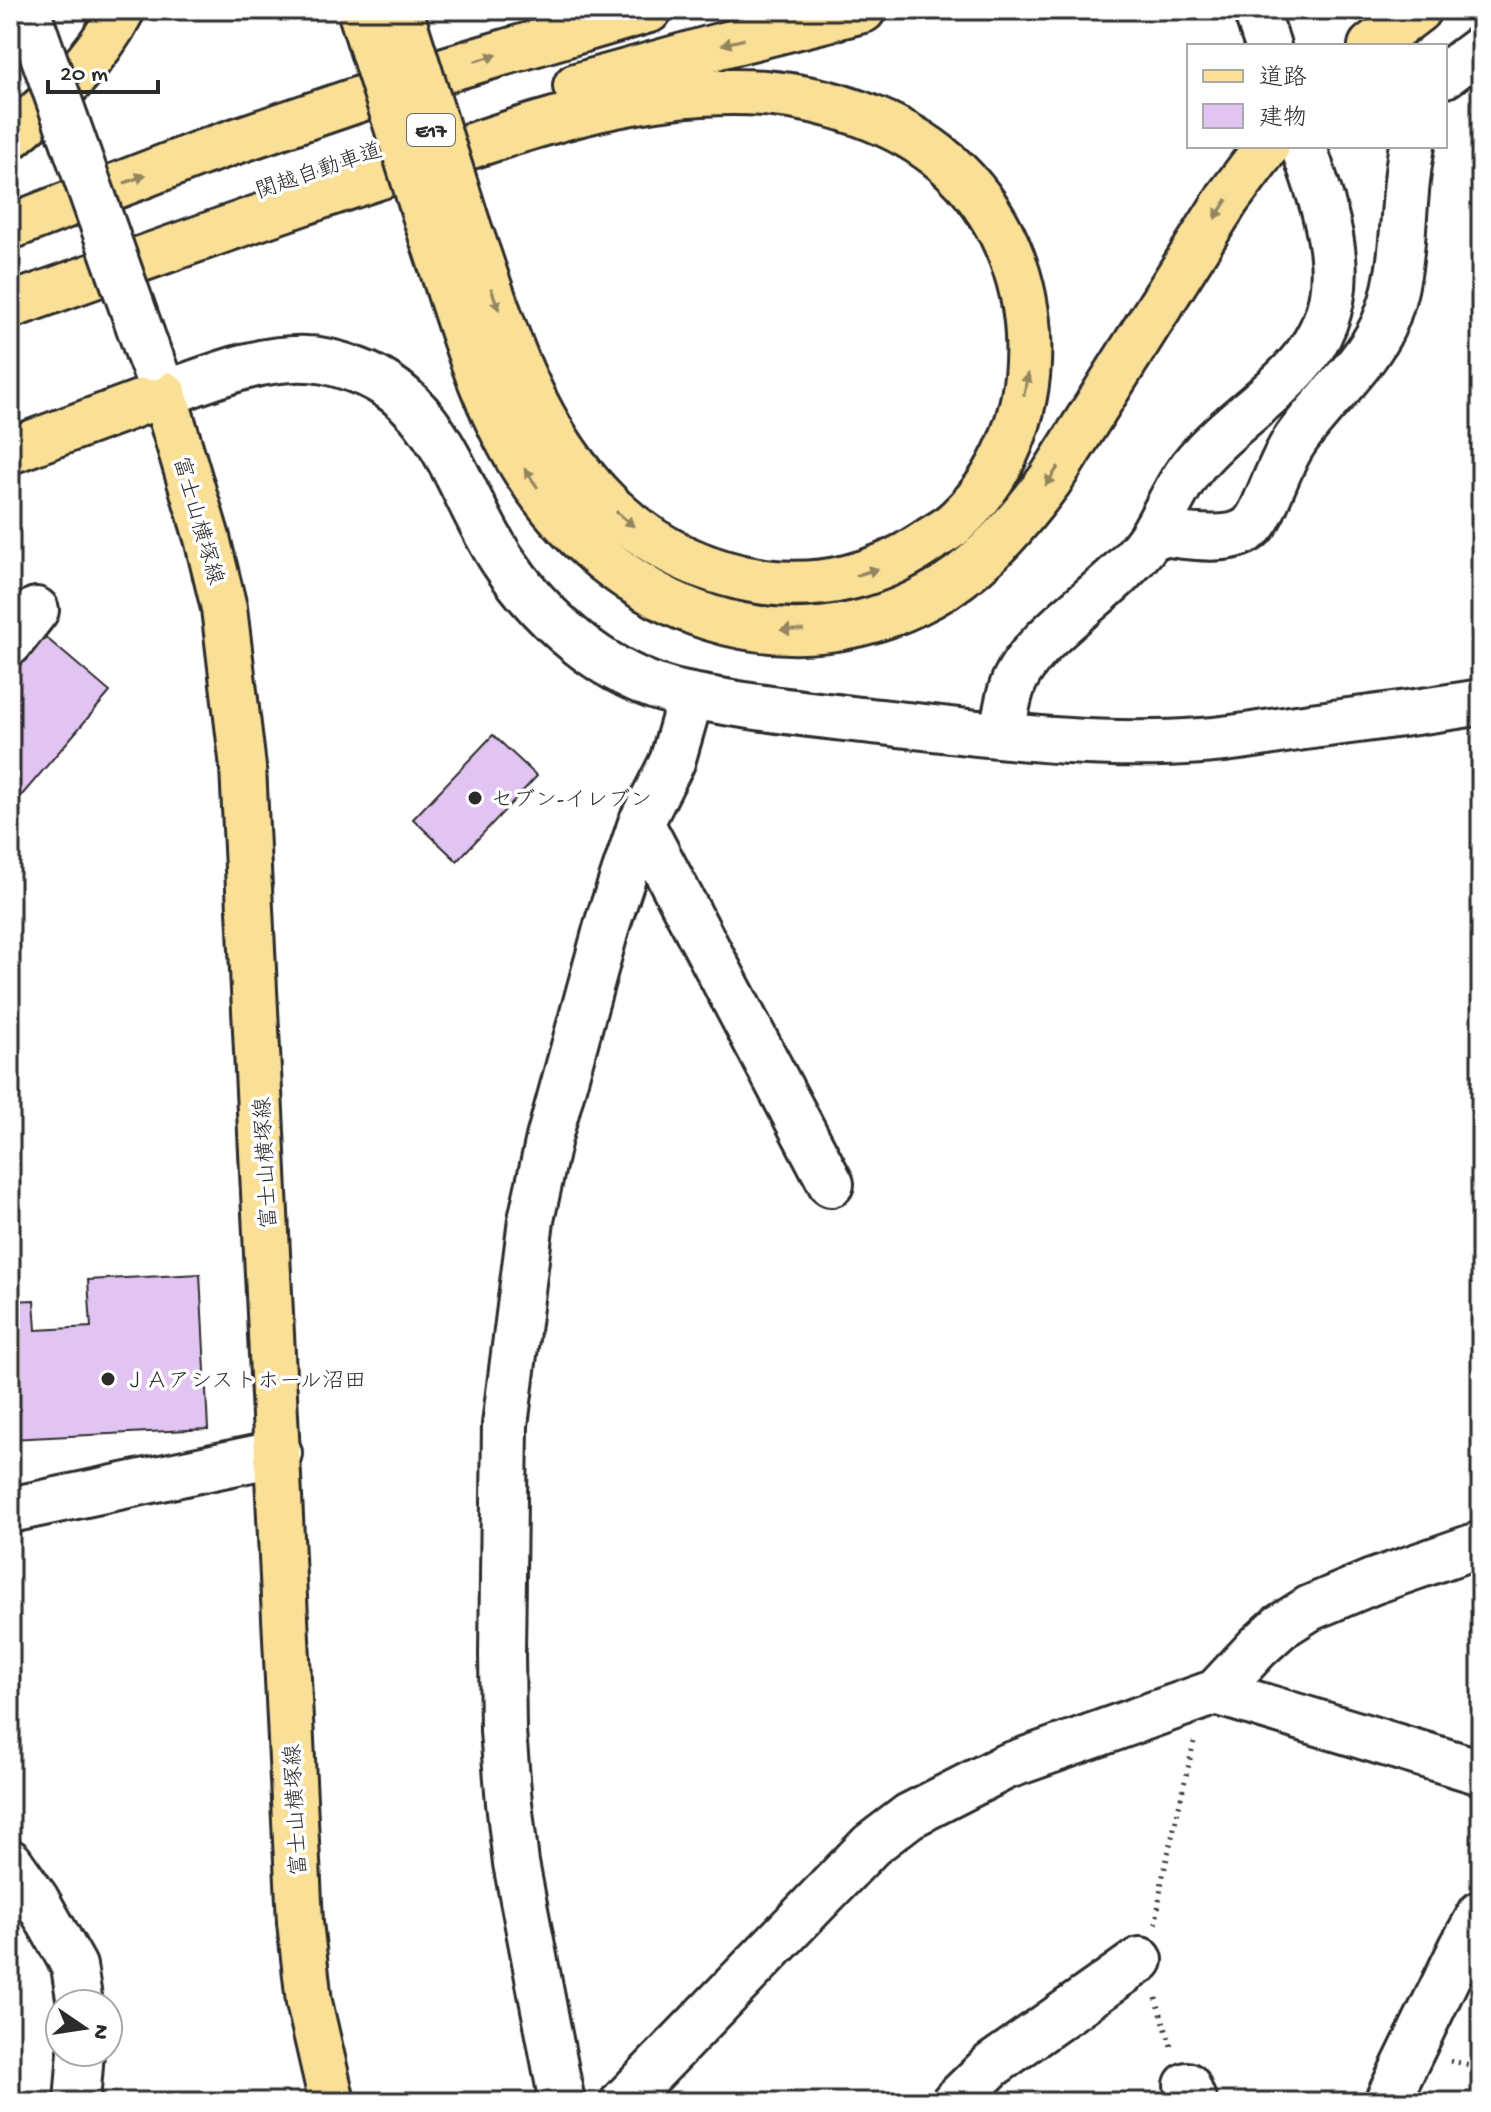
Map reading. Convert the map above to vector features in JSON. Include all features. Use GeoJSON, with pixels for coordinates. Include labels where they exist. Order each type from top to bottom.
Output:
{"type":"FeatureCollection","features":[{"type":"Feature","properties":{"kind":"main road"},"geometry":{"type":"LineString","coordinates":[[10,137],[40,112],[85,66],[122,10]]}},
{"type":"Feature","properties":{"kind":"main road","name":"E17"},"geometry":{"type":"LineString","coordinates":[[10,227],[230,143],[448,69],[649,10]]}},
{"type":"Feature","properties":{"kind":"main road","name":"関越自動車道"},"geometry":{"type":"LineString","coordinates":[[10,285],[213,205],[463,118],[719,46],[863,10]]}},
{"type":"Feature","properties":{"kind":"main road"},"geometry":{"type":"LineString","coordinates":[[1374,44],[1418,10]]}},
{"type":"Feature","properties":{"kind":"main road"},"geometry":{"type":"LineString","coordinates":[[10,306],[277,210],[491,139],[647,98],[705,93],[763,93],[815,100],[864,116],[908,136],[947,163],[979,197],[1004,237],[1022,281],[1029,325],[1029,370],[1021,412],[1004,456],[980,494],[950,526],[910,553],[871,573],[823,583],[783,584],[735,578],[689,563],[651,540],[608,505],[578,472],[523,377],[450,232],[374,11]]}},
{"type":"Feature","properties":{"kind":"main road"},"geometry":{"type":"LineString","coordinates":[[450,232],[477,373],[523,467],[553,510],[587,546],[625,577],[662,600],[701,616],[774,630],[816,630],[860,624],[902,610],[945,586],[985,556],[1019,522],[1050,480],[1228,198],[1266,148]]}},
{"type":"Feature","properties":{"kind":"main road"},"geometry":{"type":"LineString","coordinates":[[10,451],[157,376]]}},
{"type":"Feature","properties":{"kind":"main road","name":"富士山横塚線"},"geometry":{"type":"LineString","coordinates":[[157,376],[207,538],[224,608],[236,694],[243,767],[279,1453],[300,1922],[309,2002],[332,2102]]}},
{"type":"Feature","properties":{"kind":"street"},"geometry":{"type":"LineString","coordinates":[[27,10],[157,376],[244,367],[277,360],[310,359],[369,375],[413,406],[428,425],[444,447],[502,560],[529,595],[584,648],[649,685],[771,710],[1095,742],[1202,741],[1481,702]]}},
{"type":"Feature","properties":{"kind":"street"},"geometry":{"type":"LineString","coordinates":[[1256,10],[1267,44]]}},
{"type":"Feature","properties":{"kind":"street"},"geometry":{"type":"LineString","coordinates":[[1447,74],[1481,48]]}},
{"type":"Feature","properties":{"kind":"street"},"geometry":{"type":"LineString","coordinates":[[1002,735],[1008,699],[1020,669],[1036,649],[1134,560],[1154,532],[1184,476],[1203,453],[1295,369],[1323,330],[1334,285],[1334,255],[1323,202],[1304,148]]}},
{"type":"Feature","properties":{"kind":"street"},"geometry":{"type":"LineString","coordinates":[[1154,532],[1220,537],[1236,535],[1250,528],[1260,515],[1294,442],[1362,358],[1381,329],[1391,306],[1412,148]]}},
{"type":"Feature","properties":{"kind":"street"},"geometry":{"type":"LineString","coordinates":[[562,2102],[516,1863],[509,1803],[503,1731],[502,1653],[505,1425],[531,1220],[549,1138],[608,922],[641,823],[672,762],[691,696]]}},
{"type":"Feature","properties":{"kind":"street"},"geometry":{"type":"LineString","coordinates":[[641,823],[831,1184]]}},
{"type":"Feature","properties":{"kind":"street"},"geometry":{"type":"LineString","coordinates":[[10,1510],[279,1453]]}},
{"type":"Feature","properties":{"kind":"street"},"geometry":{"type":"LineString","coordinates":[[623,2102],[871,1845],[909,1816],[1005,1767],[1209,1695],[1280,1627],[1310,1608],[1372,1582],[1481,1544]]}},
{"type":"Feature","properties":{"kind":"street"},"geometry":{"type":"LineString","coordinates":[[1209,1695],[1481,1772]]}},
{"type":"Feature","properties":{"kind":"street"},"geometry":{"type":"LineString","coordinates":[[10,1862],[23,1908],[74,1966],[77,1988]]}},
{"type":"Feature","properties":{"kind":"street"},"geometry":{"type":"LineString","coordinates":[[1387,2102],[1481,1913]]}},
{"type":"Feature","properties":{"kind":"street"},"geometry":{"type":"LineString","coordinates":[[954,2102],[992,2065],[1150,1964]]}},
{"type":"Feature","properties":{"kind":"street"},"geometry":{"type":"LineString","coordinates":[[77,2102],[80,2068]]}},
{"type":"Feature","properties":{"kind":"path"},"geometry":{"type":"LineString","coordinates":[[1191,2094],[1167,2040],[1150,1964],[1162,1880],[1200,1716],[1209,1695]]}},
{"type":"Feature","properties":{"kind":"building"},"geometry":{"type":"Polygon","coordinates":[[[43,635],[110,692],[10,809],[10,673],[43,635]]]}},
{"type":"Feature","properties":{"kind":"building","name":"セブン-イレブン"},"geometry":{"type":"Polygon","coordinates":[[[493,735],[537,776],[457,861],[413,819],[493,735]]]}},
{"type":"Feature","properties":{"kind":"building","name":"ＪＡアシストホール沼田"},"geometry":{"type":"Polygon","coordinates":[[[200,1274],[208,1429],[10,1439],[10,1301],[34,1300],[36,1330],[91,1327],[88,1280],[200,1274]]]}},
{"type":"Feature","properties":{"kind":"place","name":"セブン-イレブン"},"geometry":{"type":"Point","coordinates":[475,798]}},
{"type":"Feature","properties":{"kind":"place","name":"ＪＡアシストホール沼田"},"geometry":{"type":"Point","coordinates":[108,1379]}}]}
